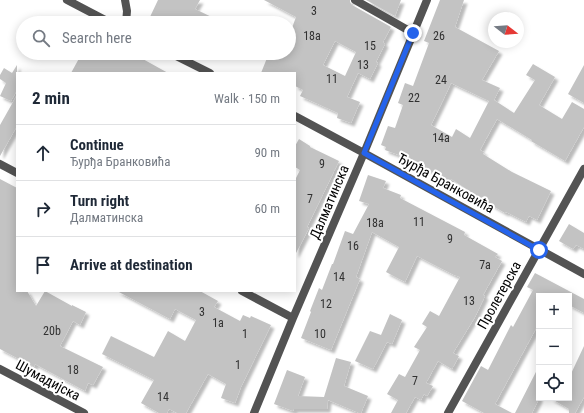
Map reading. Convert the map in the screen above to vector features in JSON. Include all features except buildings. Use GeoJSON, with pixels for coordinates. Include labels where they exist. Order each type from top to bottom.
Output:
{"type":"FeatureCollection","features":[{"type":"Feature","properties":{"kind":"street"},"geometry":{"type":"LineString","coordinates":[[67,0],[98,16]]}},
{"type":"Feature","properties":{"kind":"street"},"geometry":{"type":"LineString","coordinates":[[125,0],[127,16]]}},
{"type":"Feature","properties":{"kind":"street"},"geometry":{"type":"LineString","coordinates":[[355,0],[413,33]]}},
{"type":"Feature","properties":{"kind":"street","name":"Далматинска"},"geometry":{"type":"LineString","coordinates":[[254,413],[427,0]]}},
{"type":"Feature","properties":{"kind":"street"},"geometry":{"type":"LineString","coordinates":[[184,60],[208,72]]}},
{"type":"Feature","properties":{"kind":"street","name":"Ђурђа Бранковића"},"geometry":{"type":"LineString","coordinates":[[296,117],[584,274]]}},
{"type":"Feature","properties":{"kind":"street"},"geometry":{"type":"LineString","coordinates":[[0,164],[16,172]]}},
{"type":"Feature","properties":{"kind":"street","name":"Пролетерска"},"geometry":{"type":"LineString","coordinates":[[448,413],[584,169]]}},
{"type":"Feature","properties":{"kind":"street"},"geometry":{"type":"LineString","coordinates":[[244,292],[293,318]]}},
{"type":"Feature","properties":{"kind":"street","name":"Шумадијска"},"geometry":{"type":"LineString","coordinates":[[0,369],[73,411],[84,413]]}},
{"type":"Feature","properties":{"kind":"route"},"geometry":{"type":"LineString","coordinates":[[413,33],[364,153],[539,250]]}}]}
